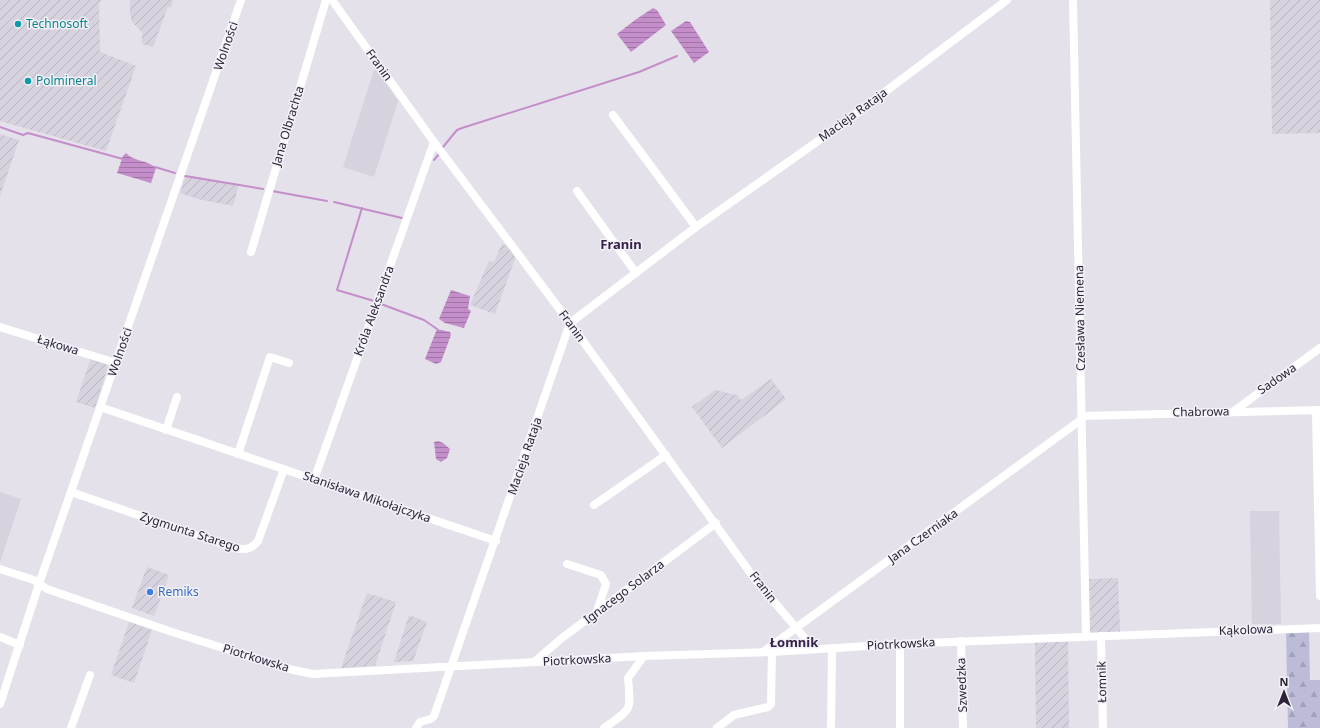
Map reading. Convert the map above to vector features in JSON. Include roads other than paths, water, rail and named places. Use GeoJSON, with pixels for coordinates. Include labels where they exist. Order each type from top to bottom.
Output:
{"type":"FeatureCollection","features":[{"type":"Feature","properties":{"kind":"street","name":"Wolności"},"geometry":{"type":"LineString","coordinates":[[0,704],[39,584],[241,0]]}},
{"type":"Feature","properties":{"kind":"street","name":"Jana Olbrachta"},"geometry":{"type":"LineString","coordinates":[[250,252],[326,0]]}},
{"type":"Feature","properties":{"kind":"street","name":"Franin"},"geometry":{"type":"LineString","coordinates":[[332,0],[434,142],[570,323],[716,523],[754,578],[814,649]]}},
{"type":"Feature","properties":{"kind":"street","name":"Macieja Rataja"},"geometry":{"type":"LineString","coordinates":[[416,728],[420,722],[431,719],[434,716],[496,541],[570,323],[696,227],[845,122],[1007,0]]}},
{"type":"Feature","properties":{"kind":"street","name":"Czesława Niemena"},"geometry":{"type":"LineString","coordinates":[[1073,0],[1086,636]]}},
{"type":"Feature","properties":{"kind":"street"},"geometry":{"type":"LineString","coordinates":[[613,115],[696,227]]}},
{"type":"Feature","properties":{"kind":"street","name":"Króla Aleksandra"},"geometry":{"type":"LineString","coordinates":[[314,480],[434,142]]}},
{"type":"Feature","properties":{"kind":"street"},"geometry":{"type":"LineString","coordinates":[[577,191],[636,273]]}},
{"type":"Feature","properties":{"kind":"street","name":"Łąkowa"},"geometry":{"type":"LineString","coordinates":[[0,327],[116,363]]}},
{"type":"Feature","properties":{"kind":"street","name":"Sadowa"},"geometry":{"type":"LineString","coordinates":[[1234,411],[1320,348]]}},
{"type":"Feature","properties":{"kind":"street"},"geometry":{"type":"LineString","coordinates":[[238,454],[270,357],[290,363]]}},
{"type":"Feature","properties":{"kind":"street"},"geometry":{"type":"LineString","coordinates":[[166,430],[177,397]]}},
{"type":"Feature","properties":{"kind":"street","name":"Stanisława Mikołajczyka"},"geometry":{"type":"LineString","coordinates":[[100,407],[496,541]]}},
{"type":"Feature","properties":{"kind":"street"},"geometry":{"type":"LineString","coordinates":[[1316,410],[1320,596]]}},
{"type":"Feature","properties":{"kind":"street","name":"Chabrowa"},"geometry":{"type":"LineString","coordinates":[[1082,417],[1234,411],[1316,410]]}},
{"type":"Feature","properties":{"kind":"street","name":"Jana Czerniaka"},"geometry":{"type":"LineString","coordinates":[[763,652],[1082,417]]}},
{"type":"Feature","properties":{"kind":"street"},"geometry":{"type":"LineString","coordinates":[[594,504],[666,455]]}},
{"type":"Feature","properties":{"kind":"street","name":"Zygmunta Starego"},"geometry":{"type":"LineString","coordinates":[[71,492],[234,548],[245,550],[253,547],[258,541],[284,469]]}},
{"type":"Feature","properties":{"kind":"street","name":"Ignacego Solarza"},"geometry":{"type":"LineString","coordinates":[[534,662],[562,638],[716,523]]}},
{"type":"Feature","properties":{"kind":"street"},"geometry":{"type":"LineString","coordinates":[[567,564],[601,575],[605,579],[606,584],[596,614]]}},
{"type":"Feature","properties":{"kind":"street","name":"Piotrkowska"},"geometry":{"type":"LineString","coordinates":[[0,569],[34,580],[47,589],[154,626],[308,674],[644,656],[772,652],[961,641],[1172,633]]}},
{"type":"Feature","properties":{"kind":"street","name":"Kąkolowa"},"geometry":{"type":"LineString","coordinates":[[1172,633],[1320,628]]}},
{"type":"Feature","properties":{"kind":"street","name":"Łomnik"},"geometry":{"type":"LineString","coordinates":[[1101,636],[1103,728]]}},
{"type":"Feature","properties":{"kind":"street"},"geometry":{"type":"LineString","coordinates":[[0,637],[20,645]]}},
{"type":"Feature","properties":{"kind":"street","name":"Szwedzka"},"geometry":{"type":"LineString","coordinates":[[961,641],[963,728]]}},
{"type":"Feature","properties":{"kind":"street"},"geometry":{"type":"LineString","coordinates":[[900,644],[900,728]]}},
{"type":"Feature","properties":{"kind":"street"},"geometry":{"type":"LineString","coordinates":[[831,728],[832,648]]}},
{"type":"Feature","properties":{"kind":"street"},"geometry":{"type":"LineString","coordinates":[[717,728],[734,715],[768,707],[772,704],[772,652]]}},
{"type":"Feature","properties":{"kind":"street"},"geometry":{"type":"LineString","coordinates":[[604,728],[628,710],[631,704],[628,678],[644,656]]}},
{"type":"Feature","properties":{"kind":"street"},"geometry":{"type":"LineString","coordinates":[[71,728],[90,675]]}},
{"type":"Feature","properties":{"kind":"waterway"},"geometry":{"type":"LineString","coordinates":[[443,147],[457,130],[462,128],[639,72],[677,56]]}},
{"type":"Feature","properties":{"kind":"waterway"},"geometry":{"type":"LineString","coordinates":[[0,127],[23,135],[28,133],[123,159]]}},
{"type":"Feature","properties":{"kind":"waterway"},"geometry":{"type":"LineString","coordinates":[[434,160],[439,154]]}},
{"type":"Feature","properties":{"kind":"waterway"},"geometry":{"type":"LineString","coordinates":[[155,167],[175,173]]}},
{"type":"Feature","properties":{"kind":"waterway"},"geometry":{"type":"LineString","coordinates":[[185,176],[263,189]]}},
{"type":"Feature","properties":{"kind":"waterway"},"geometry":{"type":"LineString","coordinates":[[272,191],[327,201]]}},
{"type":"Feature","properties":{"kind":"waterway"},"geometry":{"type":"LineString","coordinates":[[334,202],[402,218]]}},
{"type":"Feature","properties":{"kind":"waterway"},"geometry":{"type":"LineString","coordinates":[[362,208],[337,290],[374,301]]}},
{"type":"Feature","properties":{"kind":"waterway"},"geometry":{"type":"LineString","coordinates":[[381,304],[424,320],[437,329]]}},
{"type":"Feature","properties":{"kind":"place","name":"Technosoft"},"geometry":{"type":"Point","coordinates":[18,24]}},
{"type":"Feature","properties":{"kind":"place","name":"Polmineral"},"geometry":{"type":"Point","coordinates":[28,81]}},
{"type":"Feature","properties":{"kind":"place","name":"Remiks"},"geometry":{"type":"Point","coordinates":[150,592]}},
{"type":"Feature","properties":{"kind":"district","name":"Franin"},"geometry":{"type":"Point","coordinates":[621,244]}},
{"type":"Feature","properties":{"kind":"district","name":"Łomnik"},"geometry":{"type":"Point","coordinates":[794,642]}}]}
